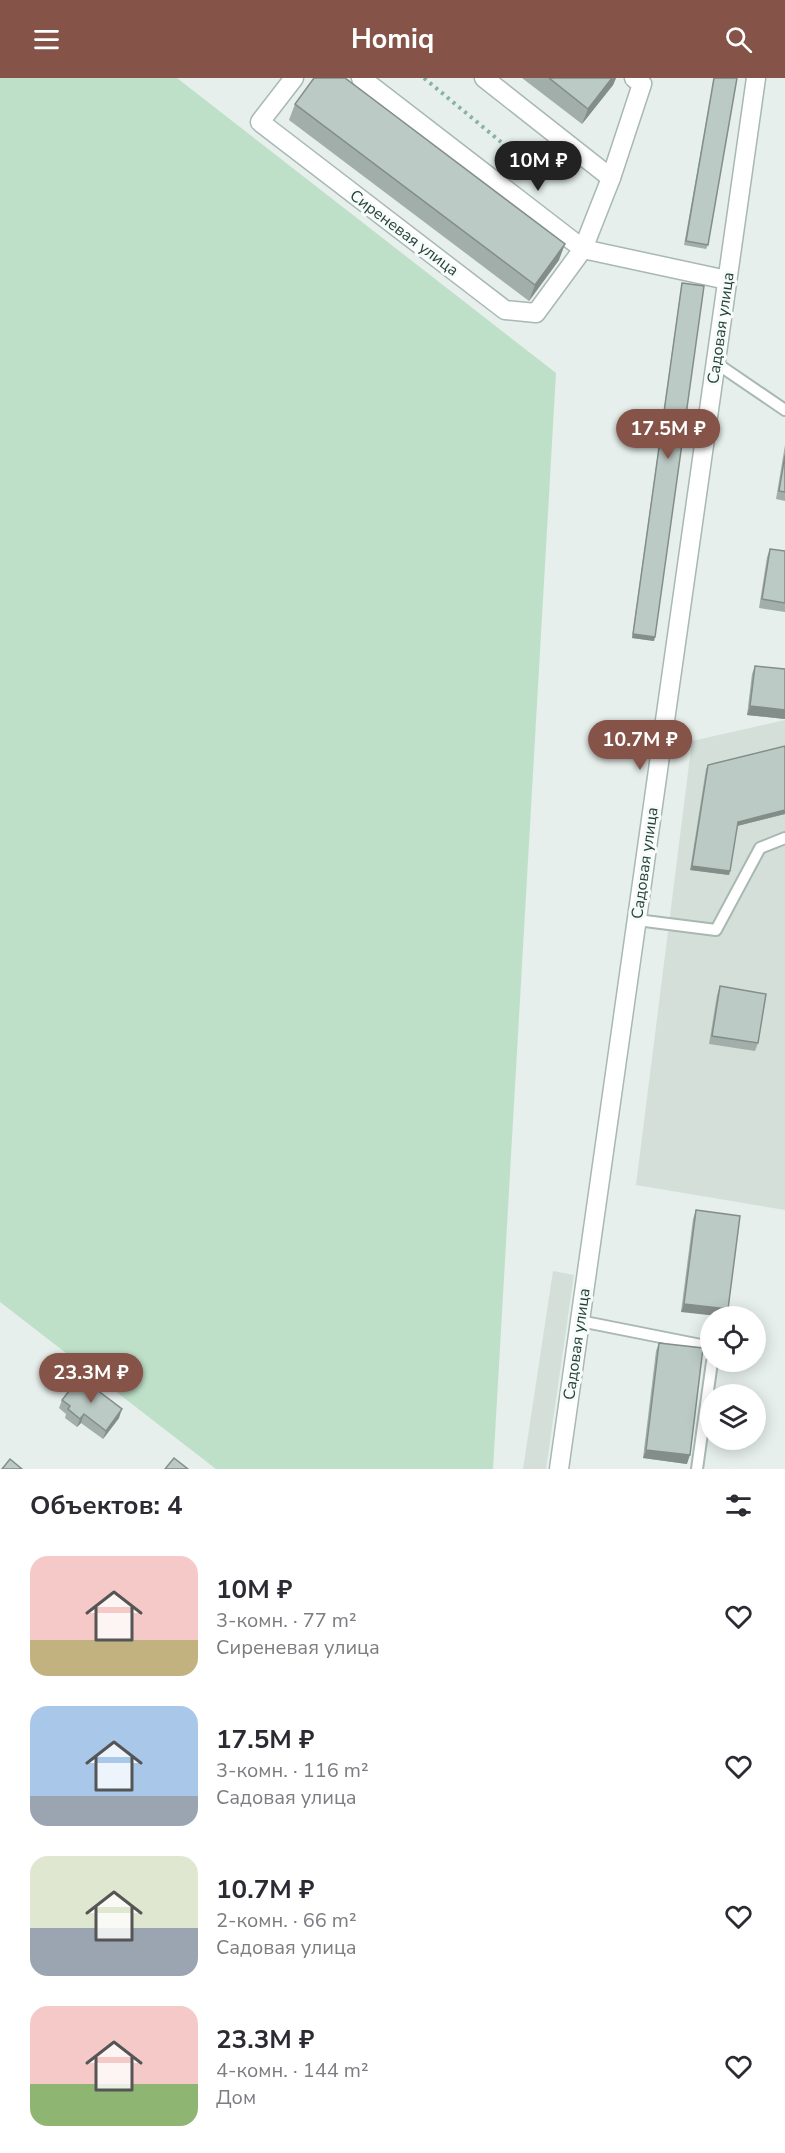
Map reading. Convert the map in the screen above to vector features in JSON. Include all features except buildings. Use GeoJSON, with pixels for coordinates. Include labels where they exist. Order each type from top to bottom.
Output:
{"type":"FeatureCollection","features":[{"type":"Feature","properties":{"kind":"street","name":"Сиреневая улица"},"geometry":{"type":"LineString","coordinates":[[294,78],[260,122],[505,310],[536,313],[583,249],[611,178],[641,80]]}},
{"type":"Feature","properties":{"kind":"street"},"geometry":{"type":"LineString","coordinates":[[361,78],[583,249],[727,280]]}},
{"type":"Feature","properties":{"kind":"street"},"geometry":{"type":"LineString","coordinates":[[484,78],[611,178]]}},
{"type":"Feature","properties":{"kind":"street","name":"Садовая улица"},"geometry":{"type":"LineString","coordinates":[[559,1469],[756,78]]}},
{"type":"Feature","properties":{"kind":"lane"},"geometry":{"type":"LineString","coordinates":[[716,363],[785,410]]}},
{"type":"Feature","properties":{"kind":"lane"},"geometry":{"type":"LineString","coordinates":[[637,920],[716,930],[760,848],[785,838]]}},
{"type":"Feature","properties":{"kind":"lane"},"geometry":{"type":"LineString","coordinates":[[580,1321],[700,1345]]}},
{"type":"Feature","properties":{"kind":"lane"},"geometry":{"type":"LineString","coordinates":[[697,1469],[711,1372]]}},
{"type":"Feature","properties":{"kind":"path"},"geometry":{"type":"LineString","coordinates":[[424,78],[501,142]]}},
{"type":"Feature","properties":{"kind":"shaded area"},"geometry":{"type":"Polygon","coordinates":[[[785,720],[785,1210],[636,1185],[692,741],[785,720]]]}},
{"type":"Feature","properties":{"kind":"shaded area"},"geometry":{"type":"Polygon","coordinates":[[[553,1271],[574,1275],[546,1469],[523,1469],[553,1271]]]}},
{"type":"Feature","properties":{"kind":"green space"},"geometry":{"type":"Polygon","coordinates":[[[0,78],[177,78],[556,373],[493,1469],[216,1469],[0,1302],[0,78]]]}}]}
